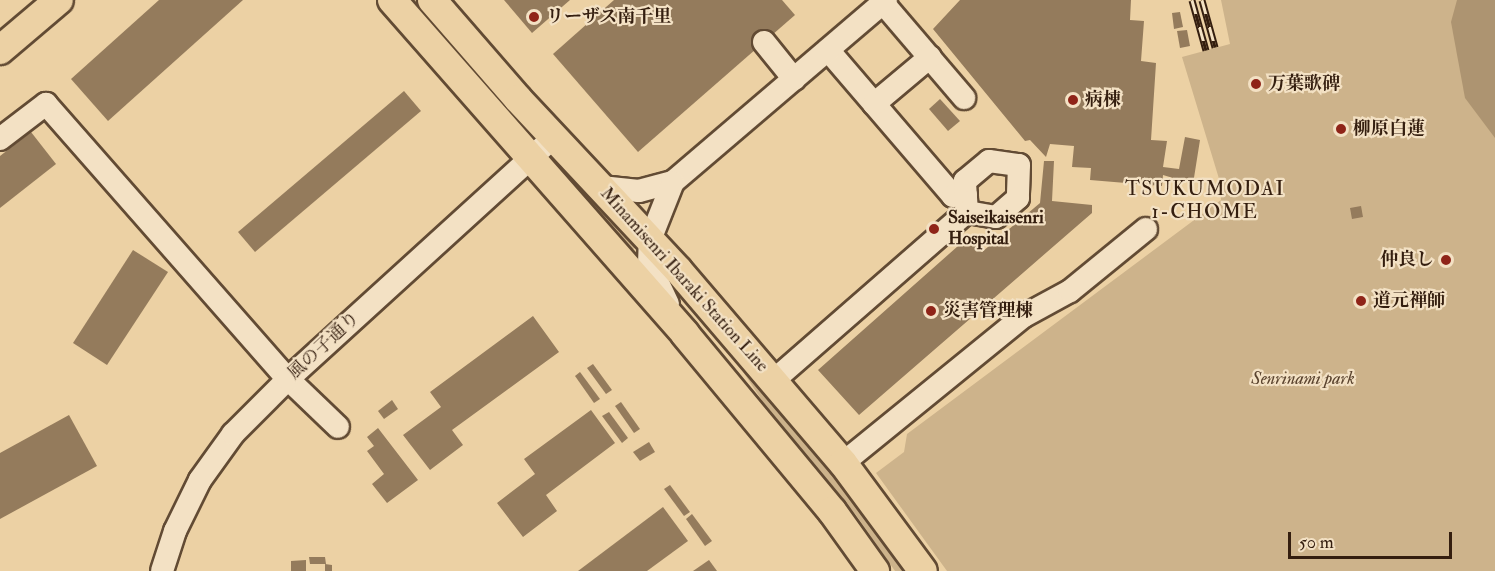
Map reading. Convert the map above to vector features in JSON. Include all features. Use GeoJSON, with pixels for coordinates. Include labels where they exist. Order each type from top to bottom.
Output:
{"type":"FeatureCollection","features":[{"type":"Feature","properties":{"kind":"main road"},"geometry":{"type":"LineString","coordinates":[[0,50],[59,0]]}},
{"type":"Feature","properties":{"kind":"main road","name":"Minamisenri Ibaraki Station Line"},"geometry":{"type":"LineString","coordinates":[[392,0],[532,156],[686,334],[832,511],[875,571]]}},
{"type":"Feature","properties":{"kind":"main road","name":"Minamisenri Ibaraki Station Line"},"geometry":{"type":"LineString","coordinates":[[432,0],[554,137],[678,270],[843,463],[923,571]]}},
{"type":"Feature","properties":{"kind":"street"},"geometry":{"type":"LineString","coordinates":[[601,187],[639,191],[673,182],[884,1],[964,98]]}},
{"type":"Feature","properties":{"kind":"street"},"geometry":{"type":"LineString","coordinates":[[764,42],[794,79]]}},
{"type":"Feature","properties":{"kind":"street"},"geometry":{"type":"LineString","coordinates":[[773,381],[966,204],[953,196],[828,50]]}},
{"type":"Feature","properties":{"kind":"street"},"geometry":{"type":"LineString","coordinates":[[874,104],[930,57]]}},
{"type":"Feature","properties":{"kind":"street"},"geometry":{"type":"LineString","coordinates":[[0,139],[46,104],[288,379],[338,427]]}},
{"type":"Feature","properties":{"kind":"street","name":"風の子通り"},"geometry":{"type":"LineString","coordinates":[[162,571],[175,531],[200,480],[233,434],[288,379],[554,137]]}},
{"type":"Feature","properties":{"kind":"street"},"geometry":{"type":"LineString","coordinates":[[673,182],[650,240],[649,264],[686,334]]}},
{"type":"Feature","properties":{"kind":"street"},"geometry":{"type":"LineString","coordinates":[[673,182],[666,229],[678,270]]}},
{"type":"Feature","properties":{"kind":"street"},"geometry":{"type":"LineString","coordinates":[[843,463],[1024,316],[1070,291],[1146,229]]}},
{"type":"Feature","properties":{"kind":"green space"},"geometry":{"type":"Polygon","coordinates":[[[405,0],[416,0],[503,99],[502,103],[498,103],[405,0]]]}},
{"type":"Feature","properties":{"kind":"green space","name":"Senrinami park"},"geometry":{"type":"Polygon","coordinates":[[[1221,0],[1495,0],[1495,571],[947,571],[876,473],[904,452],[907,434],[1221,200],[1220,182],[1182,57],[1230,44],[1221,0]]]}},
{"type":"Feature","properties":{"kind":"green space"},"geometry":{"type":"Polygon","coordinates":[[[584,186],[638,245],[635,248],[629,251],[575,190],[584,186]]]}},
{"type":"Feature","properties":{"kind":"green space"},"geometry":{"type":"Polygon","coordinates":[[[722,340],[823,459],[909,571],[895,571],[856,515],[765,405],[722,340]]]}},
{"type":"Feature","properties":{"kind":"shaded area"},"geometry":{"type":"Polygon","coordinates":[[[1457,0],[1495,0],[1495,138],[1465,98],[1451,22],[1457,0]]]}},
{"type":"Feature","properties":{"kind":"building"},"geometry":{"type":"Polygon","coordinates":[[[159,0],[243,0],[108,121],[71,79],[159,0]]]}},
{"type":"Feature","properties":{"kind":"building","name":"リーザス南千里"},"geometry":{"type":"Polygon","coordinates":[[[504,0],[570,0],[532,33],[504,0]]]}},
{"type":"Feature","properties":{"kind":"building"},"geometry":{"type":"Polygon","coordinates":[[[614,0],[782,0],[795,15],[638,152],[553,54],[614,0]]]}},
{"type":"Feature","properties":{"kind":"building","name":"病棟"},"geometry":{"type":"Polygon","coordinates":[[[960,0],[1131,0],[1130,20],[1144,21],[1141,61],[1156,63],[1151,140],[1167,141],[1163,167],[1179,169],[1185,137],[1200,140],[1193,184],[1163,175],[1162,186],[1090,180],[1091,168],[1072,167],[1074,146],[1050,144],[1046,157],[1030,140],[1025,141],[933,29],[960,0]]]}},
{"type":"Feature","properties":{"kind":"building"},"geometry":{"type":"Polygon","coordinates":[[[1180,12],[1183,27],[1174,29],[1172,13],[1180,12]]]}},
{"type":"Feature","properties":{"kind":"building"},"geometry":{"type":"Polygon","coordinates":[[[1187,30],[1190,46],[1180,48],[1177,31],[1187,30]]]}},
{"type":"Feature","properties":{"kind":"building"},"geometry":{"type":"Polygon","coordinates":[[[404,91],[421,111],[255,252],[238,232],[404,91]]]}},
{"type":"Feature","properties":{"kind":"building"},"geometry":{"type":"Polygon","coordinates":[[[940,99],[960,121],[948,131],[929,109],[940,99]]]}},
{"type":"Feature","properties":{"kind":"building"},"geometry":{"type":"Polygon","coordinates":[[[31,132],[56,164],[0,208],[0,156],[31,132]]]}},
{"type":"Feature","properties":{"kind":"building","name":"災害管理棟"},"geometry":{"type":"Polygon","coordinates":[[[1044,161],[1054,161],[1052,201],[1092,205],[1092,213],[859,415],[818,370],[958,246],[974,244],[982,252],[1040,203],[1044,161]]]}},
{"type":"Feature","properties":{"kind":"building"},"geometry":{"type":"Polygon","coordinates":[[[1361,206],[1363,217],[1352,219],[1350,208],[1361,206]]]}},
{"type":"Feature","properties":{"kind":"building"},"geometry":{"type":"Polygon","coordinates":[[[133,250],[168,272],[107,365],[73,343],[133,250]]]}},
{"type":"Feature","properties":{"kind":"building"},"geometry":{"type":"Polygon","coordinates":[[[533,316],[559,352],[452,430],[463,445],[430,470],[403,435],[441,407],[430,392],[533,316]]]}},
{"type":"Feature","properties":{"kind":"building"},"geometry":{"type":"Polygon","coordinates":[[[593,364],[612,390],[606,394],[587,368],[593,364]]]}},
{"type":"Feature","properties":{"kind":"building"},"geometry":{"type":"Polygon","coordinates":[[[580,372],[600,399],[594,403],[575,376],[580,372]]]}},
{"type":"Feature","properties":{"kind":"building"},"geometry":{"type":"Polygon","coordinates":[[[392,400],[398,409],[384,419],[378,411],[392,400]]]}},
{"type":"Feature","properties":{"kind":"building"},"geometry":{"type":"Polygon","coordinates":[[[621,402],[640,429],[634,433],[615,406],[621,402]]]}},
{"type":"Feature","properties":{"kind":"building"},"geometry":{"type":"Polygon","coordinates":[[[591,410],[615,443],[546,495],[557,511],[523,537],[497,503],[535,474],[524,459],[591,410]]]}},
{"type":"Feature","properties":{"kind":"building"},"geometry":{"type":"Polygon","coordinates":[[[609,412],[628,438],[622,443],[602,416],[609,412]]]}},
{"type":"Feature","properties":{"kind":"building"},"geometry":{"type":"Polygon","coordinates":[[[69,415],[97,466],[0,519],[0,453],[69,415]]]}},
{"type":"Feature","properties":{"kind":"building"},"geometry":{"type":"Polygon","coordinates":[[[378,428],[418,480],[387,503],[372,484],[384,474],[367,451],[374,446],[367,437],[378,428]]]}},
{"type":"Feature","properties":{"kind":"building"},"geometry":{"type":"Polygon","coordinates":[[[649,442],[655,452],[640,461],[633,452],[649,442]]]}},
{"type":"Feature","properties":{"kind":"building"},"geometry":{"type":"Polygon","coordinates":[[[670,485],[690,512],[684,516],[664,489],[670,485]]]}},
{"type":"Feature","properties":{"kind":"building"},"geometry":{"type":"Polygon","coordinates":[[[663,507],[688,541],[647,571],[578,571],[663,507]]]}},
{"type":"Feature","properties":{"kind":"building"},"geometry":{"type":"Polygon","coordinates":[[[692,514],[712,541],[705,546],[686,519],[692,514]]]}},
{"type":"Feature","properties":{"kind":"building"},"geometry":{"type":"Polygon","coordinates":[[[309,557],[325,557],[326,564],[310,564],[309,557]]]}},
{"type":"Feature","properties":{"kind":"building"},"geometry":{"type":"Polygon","coordinates":[[[306,560],[306,571],[291,571],[291,561],[306,560]]]}},
{"type":"Feature","properties":{"kind":"building"},"geometry":{"type":"Polygon","coordinates":[[[709,560],[717,571],[693,571],[709,560]]]}},
{"type":"Feature","properties":{"kind":"building"},"geometry":{"type":"Polygon","coordinates":[[[325,564],[332,565],[332,571],[325,571],[325,564]]]}},
{"type":"Feature","properties":{"kind":"railway"},"geometry":{"type":"LineString","coordinates":[[1192,0],[1206,50]]}},
{"type":"Feature","properties":{"kind":"railway"},"geometry":{"type":"LineString","coordinates":[[1202,0],[1215,47]]}},
{"type":"Feature","properties":{"kind":"place","name":"リーザス南千里"},"geometry":{"type":"Point","coordinates":[534,17]}},
{"type":"Feature","properties":{"kind":"place","name":"万葉歌碑"},"geometry":{"type":"Point","coordinates":[1256,84]}},
{"type":"Feature","properties":{"kind":"place","name":"病棟"},"geometry":{"type":"Point","coordinates":[1073,100]}},
{"type":"Feature","properties":{"kind":"place","name":"柳原白蓮"},"geometry":{"type":"Point","coordinates":[1341,129]}},
{"type":"Feature","properties":{"kind":"place","name":"Saiseikaisenri Hospital"},"geometry":{"type":"Point","coordinates":[934,229]}},
{"type":"Feature","properties":{"kind":"place","name":"仲良し"},"geometry":{"type":"Point","coordinates":[1446,260]}},
{"type":"Feature","properties":{"kind":"place","name":"道元禅師"},"geometry":{"type":"Point","coordinates":[1361,301]}},
{"type":"Feature","properties":{"kind":"place","name":"災害管理棟"},"geometry":{"type":"Point","coordinates":[931,311]}},
{"type":"Feature","properties":{"kind":"district","name":"TSUKUMODAI 1-CHOME"},"geometry":{"type":"Point","coordinates":[1205,200]}}]}
